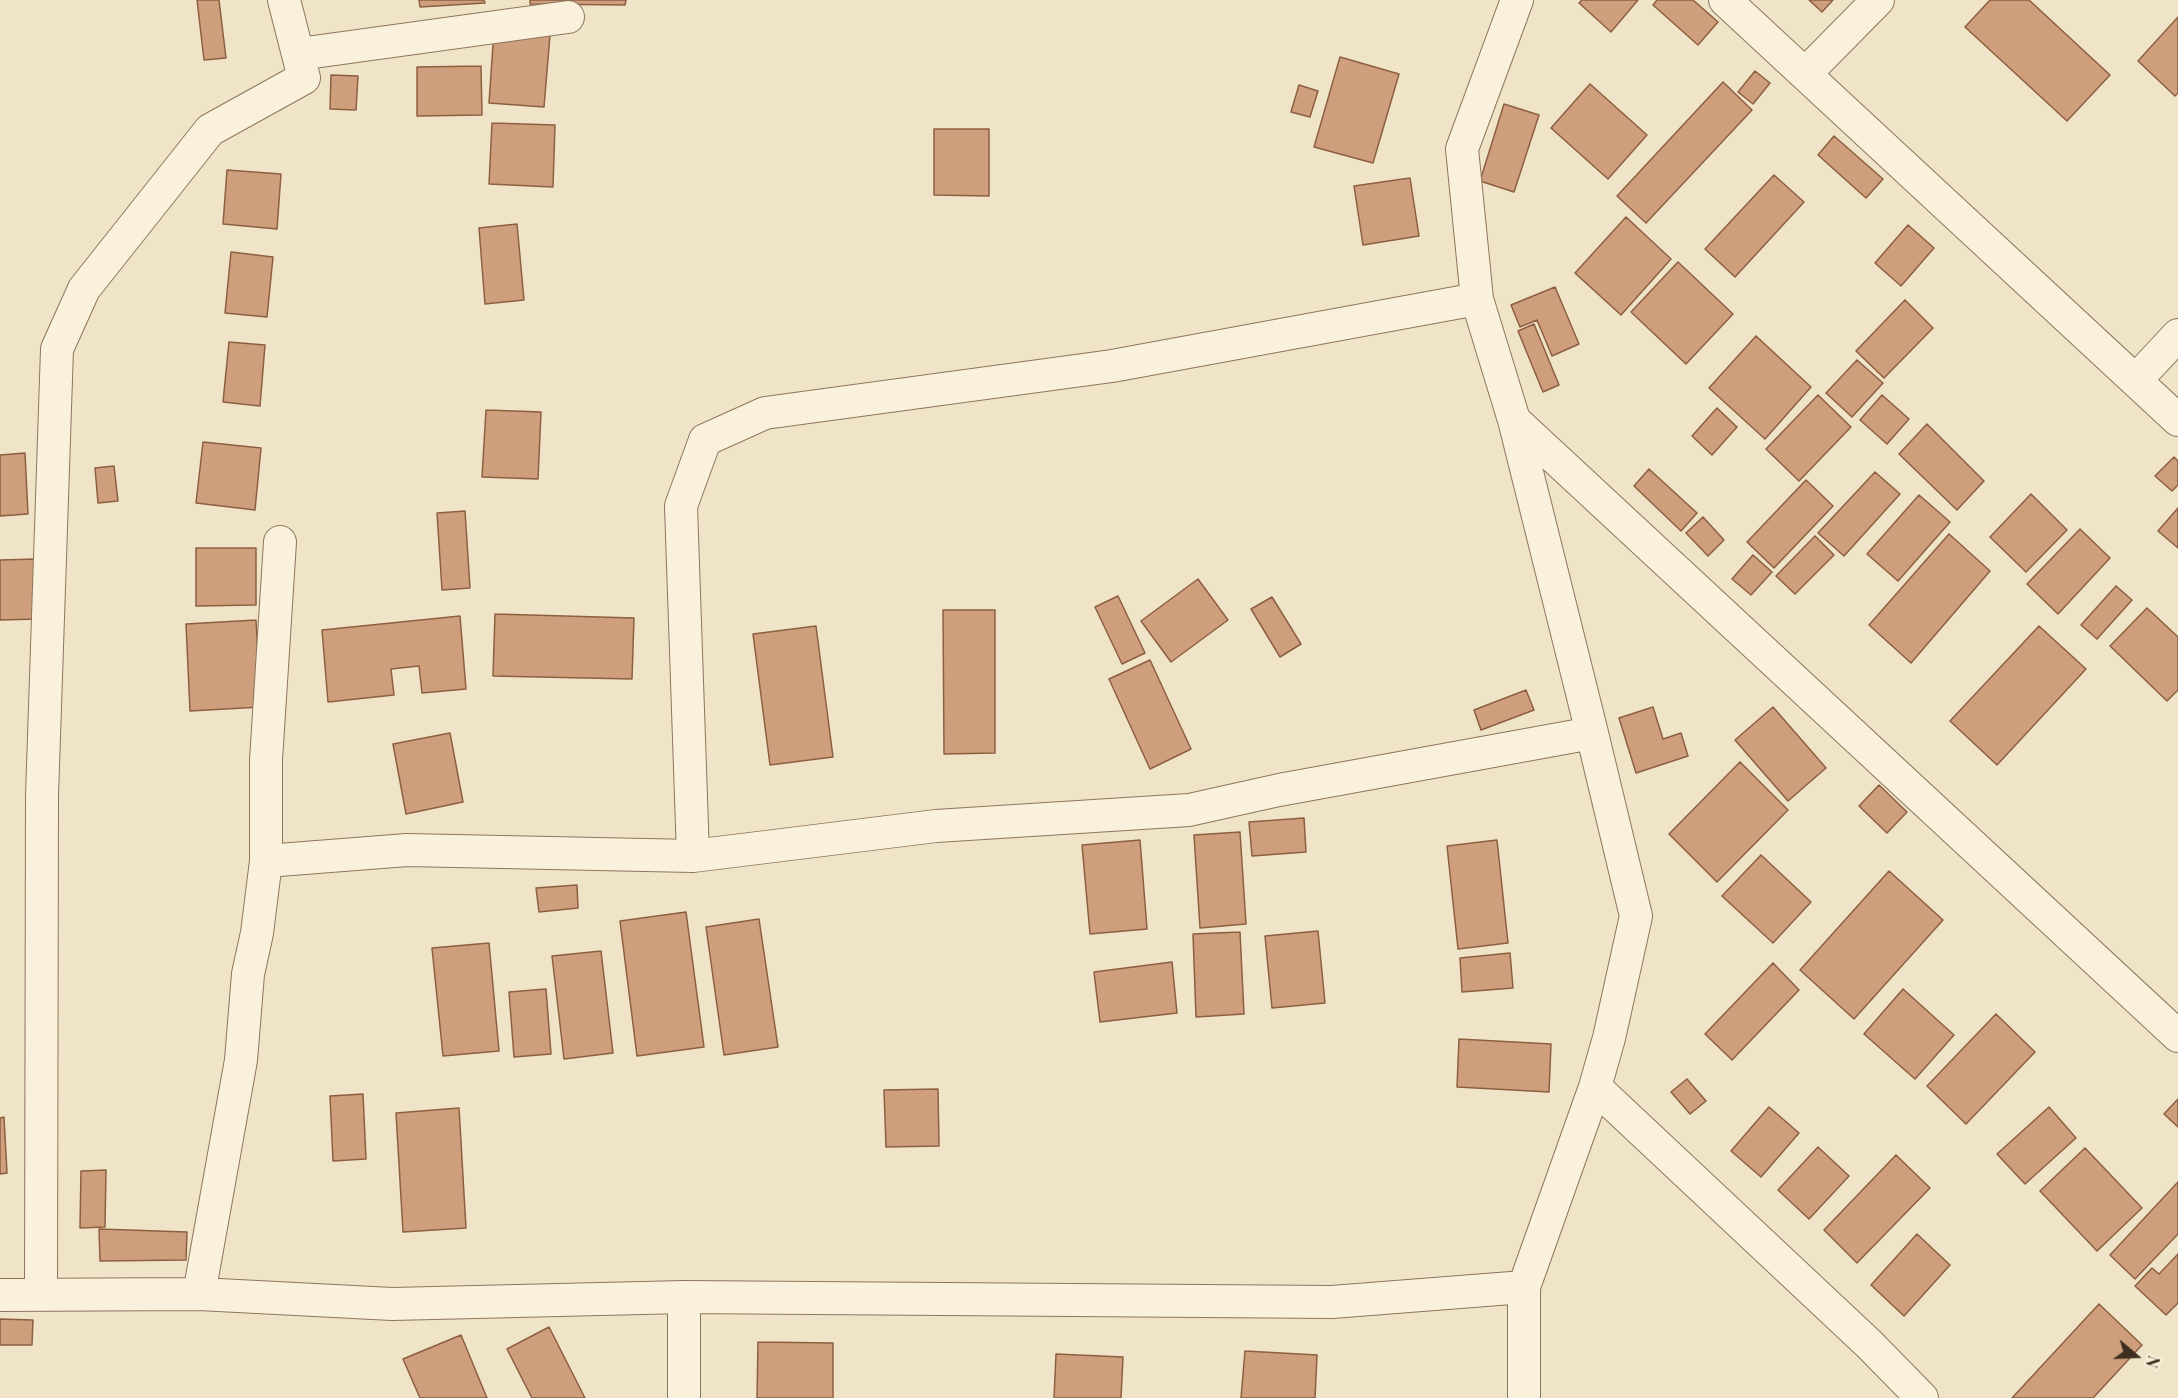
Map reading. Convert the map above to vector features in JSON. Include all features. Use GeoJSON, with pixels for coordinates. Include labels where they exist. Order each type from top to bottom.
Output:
{"type":"FeatureCollection","features":[{"type":"Feature","properties":{"kind":"street"},"geometry":{"type":"LineString","coordinates":[[41,1295],[42,796],[57,349],[84,289],[210,130],[304,78],[284,0]]}},
{"type":"Feature","properties":{"kind":"street"},"geometry":{"type":"LineString","coordinates":[[1517,0],[1462,149],[1477,299],[1514,420],[1593,733],[1636,916],[1596,1087],[1524,1287],[1524,1398]]}},
{"type":"Feature","properties":{"kind":"street"},"geometry":{"type":"LineString","coordinates":[[1725,0],[2178,420]]}},
{"type":"Feature","properties":{"kind":"street"},"geometry":{"type":"LineString","coordinates":[[1805,74],[1878,0]]}},
{"type":"Feature","properties":{"kind":"street"},"geometry":{"type":"LineString","coordinates":[[299,54],[568,17]]}},
{"type":"Feature","properties":{"kind":"street"},"geometry":{"type":"LineString","coordinates":[[693,856],[681,506],[705,440],[765,413],[1112,366],[1477,299]]}},
{"type":"Feature","properties":{"kind":"street"},"geometry":{"type":"LineString","coordinates":[[2136,380],[2178,335]]}},
{"type":"Feature","properties":{"kind":"street"},"geometry":{"type":"LineString","coordinates":[[1514,420],[2178,1036]]}},
{"type":"Feature","properties":{"kind":"street"},"geometry":{"type":"LineString","coordinates":[[199,1294],[241,1060],[248,974],[266,861],[266,760],[280,542]]}},
{"type":"Feature","properties":{"kind":"street"},"geometry":{"type":"LineString","coordinates":[[266,861],[407,850],[693,856],[936,826],[1189,810],[1290,788],[1593,733]]}},
{"type":"Feature","properties":{"kind":"street"},"geometry":{"type":"LineString","coordinates":[[1596,1087],[1869,1344],[1922,1398]]}},
{"type":"Feature","properties":{"kind":"street"},"geometry":{"type":"LineString","coordinates":[[0,1295],[199,1294],[392,1304],[684,1297],[1332,1302],[1524,1287]]}},
{"type":"Feature","properties":{"kind":"street"},"geometry":{"type":"LineString","coordinates":[[684,1297],[684,1398]]}},
{"type":"Feature","properties":{"kind":"building"},"geometry":{"type":"Polygon","coordinates":[[[197,0],[219,0],[226,58],[204,60],[197,0]]]}},
{"type":"Feature","properties":{"kind":"building"},"geometry":{"type":"Polygon","coordinates":[[[419,0],[484,0],[485,3],[420,7],[419,0]]]}},
{"type":"Feature","properties":{"kind":"building"},"geometry":{"type":"Polygon","coordinates":[[[530,0],[626,0],[625,5],[530,4],[530,0]]]}},
{"type":"Feature","properties":{"kind":"building"},"geometry":{"type":"Polygon","coordinates":[[[1582,0],[1638,0],[1611,32],[1579,3],[1582,0]]]}},
{"type":"Feature","properties":{"kind":"building"},"geometry":{"type":"Polygon","coordinates":[[[1657,0],[1693,0],[1718,22],[1698,45],[1653,5],[1657,0]]]}},
{"type":"Feature","properties":{"kind":"building"},"geometry":{"type":"Polygon","coordinates":[[[1809,0],[1833,0],[1822,12],[1809,0]]]}},
{"type":"Feature","properties":{"kind":"building"},"geometry":{"type":"Polygon","coordinates":[[[1990,0],[2029,0],[2110,75],[2067,121],[1965,27],[1990,0]]]}},
{"type":"Feature","properties":{"kind":"building"},"geometry":{"type":"Polygon","coordinates":[[[2178,17],[2178,93],[2175,96],[2138,61],[2178,17]]]}},
{"type":"Feature","properties":{"kind":"building"},"geometry":{"type":"Polygon","coordinates":[[[494,30],[550,35],[544,107],[489,103],[494,30]]]}},
{"type":"Feature","properties":{"kind":"building"},"geometry":{"type":"Polygon","coordinates":[[[1340,57],[1399,74],[1373,163],[1314,147],[1340,57]]]}},
{"type":"Feature","properties":{"kind":"building"},"geometry":{"type":"Polygon","coordinates":[[[481,66],[482,115],[417,116],[417,67],[481,66]]]}},
{"type":"Feature","properties":{"kind":"building"},"geometry":{"type":"Polygon","coordinates":[[[1755,71],[1770,83],[1753,104],[1738,92],[1755,71]]]}},
{"type":"Feature","properties":{"kind":"building"},"geometry":{"type":"Polygon","coordinates":[[[331,75],[358,76],[356,110],[330,109],[331,75]]]}},
{"type":"Feature","properties":{"kind":"building"},"geometry":{"type":"Polygon","coordinates":[[[1723,82],[1752,110],[1646,223],[1617,196],[1723,82]]]}},
{"type":"Feature","properties":{"kind":"building"},"geometry":{"type":"Polygon","coordinates":[[[1590,84],[1647,135],[1608,179],[1551,128],[1590,84]]]}},
{"type":"Feature","properties":{"kind":"building"},"geometry":{"type":"Polygon","coordinates":[[[1299,85],[1318,91],[1310,117],[1291,112],[1299,85]]]}},
{"type":"Feature","properties":{"kind":"building"},"geometry":{"type":"Polygon","coordinates":[[[1504,104],[1539,115],[1514,192],[1480,181],[1504,104]]]}},
{"type":"Feature","properties":{"kind":"building"},"geometry":{"type":"Polygon","coordinates":[[[492,123],[555,125],[553,187],[489,184],[492,123]]]}},
{"type":"Feature","properties":{"kind":"building"},"geometry":{"type":"Polygon","coordinates":[[[934,129],[989,129],[989,196],[934,195],[934,129]]]}},
{"type":"Feature","properties":{"kind":"building"},"geometry":{"type":"Polygon","coordinates":[[[1834,136],[1883,179],[1866,198],[1818,155],[1834,136]]]}},
{"type":"Feature","properties":{"kind":"building"},"geometry":{"type":"Polygon","coordinates":[[[227,170],[281,174],[277,229],[223,224],[227,170]]]}},
{"type":"Feature","properties":{"kind":"building"},"geometry":{"type":"Polygon","coordinates":[[[1774,175],[1804,202],[1735,277],[1705,249],[1774,175]]]}},
{"type":"Feature","properties":{"kind":"building"},"geometry":{"type":"Polygon","coordinates":[[[1410,178],[1419,236],[1363,245],[1354,186],[1410,178]]]}},
{"type":"Feature","properties":{"kind":"building"},"geometry":{"type":"Polygon","coordinates":[[[1626,217],[1671,259],[1621,315],[1575,273],[1626,217]]]}},
{"type":"Feature","properties":{"kind":"building"},"geometry":{"type":"Polygon","coordinates":[[[517,224],[524,300],[485,304],[479,228],[517,224]]]}},
{"type":"Feature","properties":{"kind":"building"},"geometry":{"type":"Polygon","coordinates":[[[1908,225],[1934,248],[1901,286],[1875,263],[1908,225]]]}},
{"type":"Feature","properties":{"kind":"building"},"geometry":{"type":"Polygon","coordinates":[[[231,252],[273,257],[267,317],[225,313],[231,252]]]}},
{"type":"Feature","properties":{"kind":"building"},"geometry":{"type":"Polygon","coordinates":[[[1678,262],[1733,314],[1686,364],[1631,312],[1678,262]]]}},
{"type":"Feature","properties":{"kind":"building"},"geometry":{"type":"Polygon","coordinates":[[[1555,287],[1579,344],[1552,356],[1537,320],[1520,327],[1511,305],[1555,287]]]}},
{"type":"Feature","properties":{"kind":"building"},"geometry":{"type":"Polygon","coordinates":[[[1905,300],[1933,328],[1884,378],[1856,351],[1905,300]]]}},
{"type":"Feature","properties":{"kind":"building"},"geometry":{"type":"Polygon","coordinates":[[[1534,324],[1559,385],[1543,392],[1518,331],[1534,324]]]}},
{"type":"Feature","properties":{"kind":"building"},"geometry":{"type":"Polygon","coordinates":[[[1756,336],[1811,387],[1765,439],[1709,388],[1756,336]]]}},
{"type":"Feature","properties":{"kind":"building"},"geometry":{"type":"Polygon","coordinates":[[[229,342],[265,345],[260,406],[223,402],[229,342]]]}},
{"type":"Feature","properties":{"kind":"building"},"geometry":{"type":"Polygon","coordinates":[[[1857,360],[1883,383],[1852,417],[1826,393],[1857,360]]]}},
{"type":"Feature","properties":{"kind":"building"},"geometry":{"type":"Polygon","coordinates":[[[1818,395],[1851,427],[1799,481],[1766,449],[1818,395]]]}},
{"type":"Feature","properties":{"kind":"building"},"geometry":{"type":"Polygon","coordinates":[[[1882,395],[1909,419],[1887,444],[1860,420],[1882,395]]]}},
{"type":"Feature","properties":{"kind":"building"},"geometry":{"type":"Polygon","coordinates":[[[1717,408],[1737,427],[1712,455],[1692,436],[1717,408]]]}},
{"type":"Feature","properties":{"kind":"building"},"geometry":{"type":"Polygon","coordinates":[[[486,410],[541,412],[538,479],[482,477],[486,410]]]}},
{"type":"Feature","properties":{"kind":"building"},"geometry":{"type":"Polygon","coordinates":[[[1927,424],[1984,481],[1957,510],[1899,454],[1927,424]]]}},
{"type":"Feature","properties":{"kind":"building"},"geometry":{"type":"Polygon","coordinates":[[[203,442],[261,448],[255,510],[196,503],[203,442]]]}},
{"type":"Feature","properties":{"kind":"building"},"geometry":{"type":"Polygon","coordinates":[[[25,453],[28,514],[0,516],[0,455],[25,453]]]}},
{"type":"Feature","properties":{"kind":"building"},"geometry":{"type":"Polygon","coordinates":[[[2174,457],[2178,461],[2178,485],[2172,491],[2155,476],[2174,457]]]}},
{"type":"Feature","properties":{"kind":"building"},"geometry":{"type":"Polygon","coordinates":[[[114,466],[118,501],[98,503],[95,468],[114,466]]]}},
{"type":"Feature","properties":{"kind":"building"},"geometry":{"type":"Polygon","coordinates":[[[1649,469],[1697,513],[1681,531],[1634,486],[1649,469]]]}},
{"type":"Feature","properties":{"kind":"building"},"geometry":{"type":"Polygon","coordinates":[[[1875,472],[1900,494],[1844,556],[1818,533],[1875,472]]]}},
{"type":"Feature","properties":{"kind":"building"},"geometry":{"type":"Polygon","coordinates":[[[1806,480],[1833,506],[1774,568],[1747,542],[1806,480]]]}},
{"type":"Feature","properties":{"kind":"building"},"geometry":{"type":"Polygon","coordinates":[[[2031,494],[2067,530],[2026,572],[1990,537],[2031,494]]]}},
{"type":"Feature","properties":{"kind":"building"},"geometry":{"type":"Polygon","coordinates":[[[1919,495],[1950,522],[1898,581],[1867,554],[1919,495]]]}},
{"type":"Feature","properties":{"kind":"building"},"geometry":{"type":"Polygon","coordinates":[[[2178,508],[2178,548],[2158,531],[2178,508]]]}},
{"type":"Feature","properties":{"kind":"building"},"geometry":{"type":"Polygon","coordinates":[[[465,511],[470,588],[442,590],[437,513],[465,511]]]}},
{"type":"Feature","properties":{"kind":"building"},"geometry":{"type":"Polygon","coordinates":[[[1703,517],[1724,540],[1708,556],[1686,533],[1703,517]]]}},
{"type":"Feature","properties":{"kind":"building"},"geometry":{"type":"Polygon","coordinates":[[[2080,529],[2110,558],[2058,614],[2027,584],[2080,529]]]}},
{"type":"Feature","properties":{"kind":"building"},"geometry":{"type":"Polygon","coordinates":[[[1949,534],[1990,571],[1911,663],[1869,625],[1949,534]]]}},
{"type":"Feature","properties":{"kind":"building"},"geometry":{"type":"Polygon","coordinates":[[[1815,536],[1834,555],[1795,594],[1776,576],[1815,536]]]}},
{"type":"Feature","properties":{"kind":"building"},"geometry":{"type":"Polygon","coordinates":[[[196,548],[256,548],[256,605],[196,606],[196,548]]]}},
{"type":"Feature","properties":{"kind":"building"},"geometry":{"type":"Polygon","coordinates":[[[1753,555],[1772,572],[1751,595],[1732,579],[1753,555]]]}},
{"type":"Feature","properties":{"kind":"building"},"geometry":{"type":"Polygon","coordinates":[[[36,559],[37,619],[0,620],[0,560],[36,559]]]}},
{"type":"Feature","properties":{"kind":"building"},"geometry":{"type":"Polygon","coordinates":[[[1198,579],[1228,620],[1171,662],[1141,621],[1198,579]]]}},
{"type":"Feature","properties":{"kind":"building"},"geometry":{"type":"Polygon","coordinates":[[[2116,586],[2132,600],[2097,639],[2081,625],[2116,586]]]}},
{"type":"Feature","properties":{"kind":"building"},"geometry":{"type":"Polygon","coordinates":[[[1118,596],[1145,653],[1122,664],[1095,607],[1118,596]]]}},
{"type":"Feature","properties":{"kind":"building"},"geometry":{"type":"Polygon","coordinates":[[[1272,597],[1301,644],[1280,657],[1251,609],[1272,597]]]}},
{"type":"Feature","properties":{"kind":"building"},"geometry":{"type":"Polygon","coordinates":[[[2147,608],[2178,637],[2178,690],[2167,701],[2110,646],[2147,608]]]}},
{"type":"Feature","properties":{"kind":"building"},"geometry":{"type":"Polygon","coordinates":[[[943,610],[995,610],[995,753],[944,754],[943,610]]]}},
{"type":"Feature","properties":{"kind":"building"},"geometry":{"type":"Polygon","coordinates":[[[495,614],[634,618],[632,679],[493,676],[495,614]]]}},
{"type":"Feature","properties":{"kind":"building"},"geometry":{"type":"Polygon","coordinates":[[[460,616],[466,689],[422,693],[419,666],[391,669],[394,695],[328,702],[322,630],[460,616]]]}},
{"type":"Feature","properties":{"kind":"building"},"geometry":{"type":"Polygon","coordinates":[[[256,620],[261,707],[190,711],[186,624],[256,620]]]}},
{"type":"Feature","properties":{"kind":"building"},"geometry":{"type":"Polygon","coordinates":[[[816,626],[833,757],[770,765],[753,634],[816,626]]]}},
{"type":"Feature","properties":{"kind":"building"},"geometry":{"type":"Polygon","coordinates":[[[2039,626],[2086,669],[1997,765],[1950,721],[2039,626]]]}},
{"type":"Feature","properties":{"kind":"building"},"geometry":{"type":"Polygon","coordinates":[[[1150,660],[1191,749],[1150,769],[1109,679],[1150,660]]]}},
{"type":"Feature","properties":{"kind":"building"},"geometry":{"type":"Polygon","coordinates":[[[1526,690],[1534,710],[1481,730],[1474,710],[1526,690]]]}},
{"type":"Feature","properties":{"kind":"building"},"geometry":{"type":"Polygon","coordinates":[[[1653,707],[1663,739],[1681,733],[1688,756],[1636,773],[1619,718],[1653,707]]]}},
{"type":"Feature","properties":{"kind":"building"},"geometry":{"type":"Polygon","coordinates":[[[1773,707],[1826,768],[1788,801],[1735,740],[1773,707]]]}},
{"type":"Feature","properties":{"kind":"building"},"geometry":{"type":"Polygon","coordinates":[[[450,733],[463,802],[406,814],[393,744],[450,733]]]}},
{"type":"Feature","properties":{"kind":"building"},"geometry":{"type":"Polygon","coordinates":[[[1740,762],[1788,810],[1717,882],[1669,834],[1740,762]]]}},
{"type":"Feature","properties":{"kind":"building"},"geometry":{"type":"Polygon","coordinates":[[[1879,785],[1907,812],[1887,833],[1859,806],[1879,785]]]}},
{"type":"Feature","properties":{"kind":"building"},"geometry":{"type":"Polygon","coordinates":[[[1304,818],[1306,852],[1252,856],[1249,822],[1304,818]]]}},
{"type":"Feature","properties":{"kind":"building"},"geometry":{"type":"Polygon","coordinates":[[[1240,832],[1246,924],[1200,928],[1194,835],[1240,832]]]}},
{"type":"Feature","properties":{"kind":"building"},"geometry":{"type":"Polygon","coordinates":[[[1140,840],[1147,929],[1090,934],[1082,845],[1140,840]]]}},
{"type":"Feature","properties":{"kind":"building"},"geometry":{"type":"Polygon","coordinates":[[[1497,840],[1508,943],[1458,949],[1447,846],[1497,840]]]}},
{"type":"Feature","properties":{"kind":"building"},"geometry":{"type":"Polygon","coordinates":[[[1761,855],[1811,902],[1773,943],[1722,896],[1761,855]]]}},
{"type":"Feature","properties":{"kind":"building"},"geometry":{"type":"Polygon","coordinates":[[[1889,871],[1943,920],[1854,1019],[1800,970],[1889,871]]]}},
{"type":"Feature","properties":{"kind":"building"},"geometry":{"type":"Polygon","coordinates":[[[577,885],[578,908],[539,912],[536,888],[577,885]]]}},
{"type":"Feature","properties":{"kind":"building"},"geometry":{"type":"Polygon","coordinates":[[[686,912],[704,1047],[637,1056],[620,921],[686,912]]]}},
{"type":"Feature","properties":{"kind":"building"},"geometry":{"type":"Polygon","coordinates":[[[759,919],[778,1047],[724,1055],[706,927],[759,919]]]}},
{"type":"Feature","properties":{"kind":"building"},"geometry":{"type":"Polygon","coordinates":[[[1318,931],[1325,1003],[1272,1008],[1265,936],[1318,931]]]}},
{"type":"Feature","properties":{"kind":"building"},"geometry":{"type":"Polygon","coordinates":[[[1240,932],[1244,1014],[1196,1017],[1193,934],[1240,932]]]}},
{"type":"Feature","properties":{"kind":"building"},"geometry":{"type":"Polygon","coordinates":[[[489,943],[499,1051],[443,1056],[432,948],[489,943]]]}},
{"type":"Feature","properties":{"kind":"building"},"geometry":{"type":"Polygon","coordinates":[[[601,951],[613,1053],[564,1059],[552,956],[601,951]]]}},
{"type":"Feature","properties":{"kind":"building"},"geometry":{"type":"Polygon","coordinates":[[[1510,953],[1513,988],[1462,992],[1460,958],[1510,953]]]}},
{"type":"Feature","properties":{"kind":"building"},"geometry":{"type":"Polygon","coordinates":[[[1172,962],[1177,1013],[1100,1022],[1094,972],[1172,962]]]}},
{"type":"Feature","properties":{"kind":"building"},"geometry":{"type":"Polygon","coordinates":[[[1773,963],[1799,990],[1732,1060],[1705,1034],[1773,963]]]}},
{"type":"Feature","properties":{"kind":"building"},"geometry":{"type":"Polygon","coordinates":[[[546,989],[551,1054],[514,1057],[509,992],[546,989]]]}},
{"type":"Feature","properties":{"kind":"building"},"geometry":{"type":"Polygon","coordinates":[[[1903,989],[1954,1035],[1915,1079],[1864,1034],[1903,989]]]}},
{"type":"Feature","properties":{"kind":"building"},"geometry":{"type":"Polygon","coordinates":[[[1996,1014],[2035,1052],[1966,1124],[1927,1086],[1996,1014]]]}},
{"type":"Feature","properties":{"kind":"building"},"geometry":{"type":"Polygon","coordinates":[[[1459,1039],[1551,1044],[1549,1092],[1457,1087],[1459,1039]]]}},
{"type":"Feature","properties":{"kind":"building"},"geometry":{"type":"Polygon","coordinates":[[[1687,1079],[1706,1101],[1690,1114],[1671,1092],[1687,1079]]]}},
{"type":"Feature","properties":{"kind":"building"},"geometry":{"type":"Polygon","coordinates":[[[938,1089],[939,1146],[886,1147],[884,1090],[938,1089]]]}},
{"type":"Feature","properties":{"kind":"building"},"geometry":{"type":"Polygon","coordinates":[[[363,1094],[366,1159],[333,1161],[330,1096],[363,1094]]]}},
{"type":"Feature","properties":{"kind":"building"},"geometry":{"type":"Polygon","coordinates":[[[2178,1099],[2178,1127],[2164,1114],[2178,1099]]]}},
{"type":"Feature","properties":{"kind":"building"},"geometry":{"type":"Polygon","coordinates":[[[1769,1107],[1799,1133],[1761,1177],[1731,1151],[1769,1107]]]}},
{"type":"Feature","properties":{"kind":"building"},"geometry":{"type":"Polygon","coordinates":[[[2049,1107],[2076,1138],[2025,1184],[1997,1154],[2049,1107]]]}},
{"type":"Feature","properties":{"kind":"building"},"geometry":{"type":"Polygon","coordinates":[[[459,1108],[466,1228],[403,1232],[396,1113],[459,1108]]]}},
{"type":"Feature","properties":{"kind":"building"},"geometry":{"type":"Polygon","coordinates":[[[4,1117],[7,1173],[0,1174],[0,1118],[4,1117]]]}},
{"type":"Feature","properties":{"kind":"building"},"geometry":{"type":"Polygon","coordinates":[[[1818,1147],[1849,1176],[1809,1219],[1778,1190],[1818,1147]]]}},
{"type":"Feature","properties":{"kind":"building"},"geometry":{"type":"Polygon","coordinates":[[[2085,1148],[2142,1208],[2097,1251],[2040,1191],[2085,1148]]]}},
{"type":"Feature","properties":{"kind":"building"},"geometry":{"type":"Polygon","coordinates":[[[1896,1155],[1930,1188],[1857,1263],[1824,1230],[1896,1155]]]}},
{"type":"Feature","properties":{"kind":"building"},"geometry":{"type":"Polygon","coordinates":[[[106,1170],[105,1227],[80,1228],[81,1171],[106,1170]]]}},
{"type":"Feature","properties":{"kind":"building"},"geometry":{"type":"Polygon","coordinates":[[[2178,1182],[2178,1234],[2135,1279],[2110,1255],[2178,1182]]]}},
{"type":"Feature","properties":{"kind":"building"},"geometry":{"type":"Polygon","coordinates":[[[99,1229],[187,1232],[186,1260],[100,1261],[99,1229]]]}},
{"type":"Feature","properties":{"kind":"building"},"geometry":{"type":"Polygon","coordinates":[[[1917,1234],[1950,1265],[1904,1316],[1871,1285],[1917,1234]]]}},
{"type":"Feature","properties":{"kind":"building"},"geometry":{"type":"Polygon","coordinates":[[[2178,1254],[2178,1303],[2166,1315],[2135,1286],[2152,1268],[2159,1274],[2178,1254]]]}},
{"type":"Feature","properties":{"kind":"building"},"geometry":{"type":"Polygon","coordinates":[[[2099,1304],[2142,1345],[2093,1398],[2012,1398],[2099,1304]]]}},
{"type":"Feature","properties":{"kind":"building"},"geometry":{"type":"Polygon","coordinates":[[[0,1319],[33,1320],[32,1345],[0,1345],[0,1319]]]}},
{"type":"Feature","properties":{"kind":"building"},"geometry":{"type":"Polygon","coordinates":[[[549,1327],[585,1398],[532,1398],[507,1349],[549,1327]]]}},
{"type":"Feature","properties":{"kind":"building"},"geometry":{"type":"Polygon","coordinates":[[[461,1335],[487,1398],[420,1398],[403,1359],[461,1335]]]}},
{"type":"Feature","properties":{"kind":"building"},"geometry":{"type":"Polygon","coordinates":[[[758,1342],[833,1343],[833,1398],[757,1398],[758,1342]]]}},
{"type":"Feature","properties":{"kind":"building"},"geometry":{"type":"Polygon","coordinates":[[[1245,1351],[1317,1355],[1315,1398],[1241,1398],[1245,1351]]]}},
{"type":"Feature","properties":{"kind":"building"},"geometry":{"type":"Polygon","coordinates":[[[1056,1354],[1123,1357],[1121,1398],[1054,1398],[1056,1354]]]}}]}
